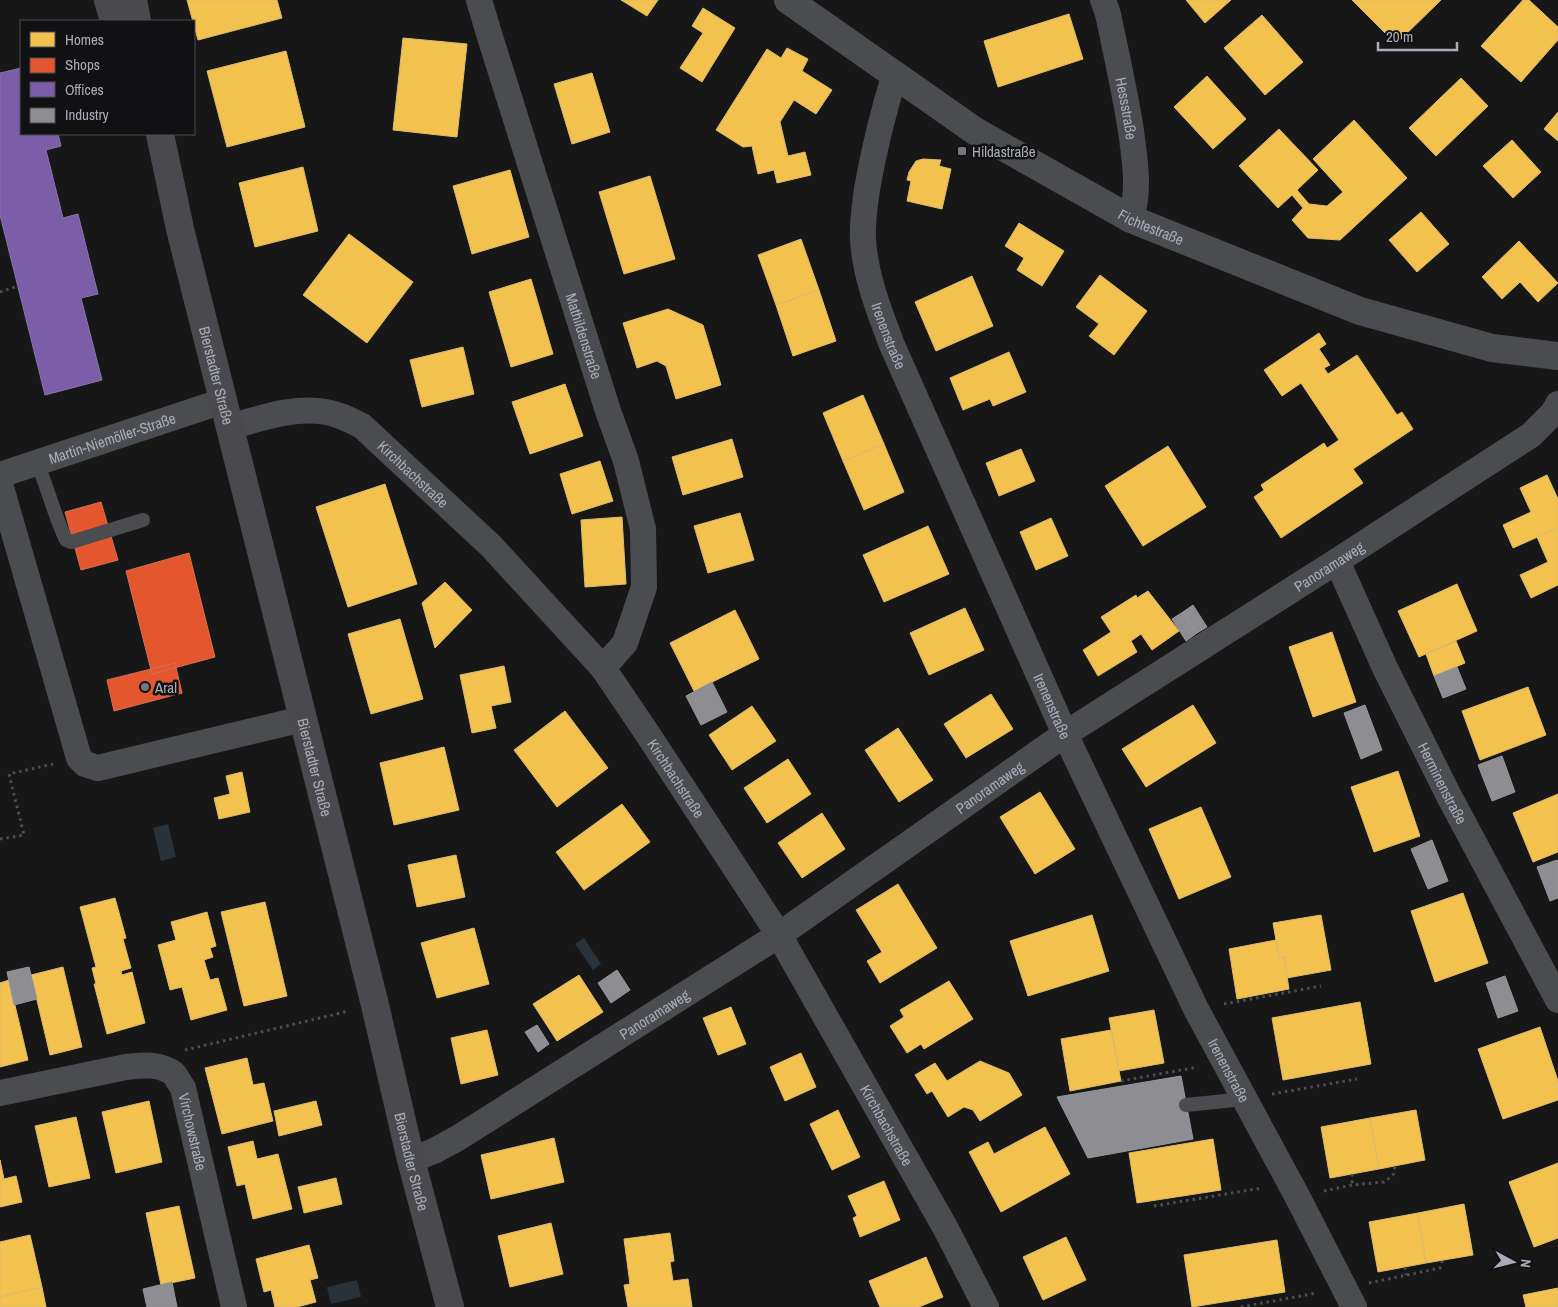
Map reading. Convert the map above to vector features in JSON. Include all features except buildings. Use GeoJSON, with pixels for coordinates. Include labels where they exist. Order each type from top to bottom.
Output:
{"type":"FeatureCollection","features":[{"type":"Feature","properties":{"kind":"main road"},"geometry":{"type":"LineString","coordinates":[[108,0],[114,20]]}},
{"type":"Feature","properties":{"kind":"main road"},"geometry":{"type":"LineString","coordinates":[[133,0],[137,20]]}},
{"type":"Feature","properties":{"kind":"main road","name":"Bierstadter Straße"},"geometry":{"type":"LineString","coordinates":[[150,135],[180,229]]}},
{"type":"Feature","properties":{"kind":"main road","name":"Bierstadter Straße"},"geometry":{"type":"LineString","coordinates":[[160,135],[180,229],[375,1005],[411,1160],[450,1307]]}},
{"type":"Feature","properties":{"kind":"street","name":"Mathildenstraße"},"geometry":{"type":"LineString","coordinates":[[479,0],[608,411],[626,461],[643,529],[644,587],[625,644],[603,668]]}},
{"type":"Feature","properties":{"kind":"street","name":"Hessstraße"},"geometry":{"type":"LineString","coordinates":[[1103,0],[1108,14],[1126,100],[1137,175],[1135,205],[1131,219]]}},
{"type":"Feature","properties":{"kind":"street","name":"Fichtestraße"},"geometry":{"type":"LineString","coordinates":[[803,4],[895,74],[976,131],[1131,219],[1360,311],[1492,348],[1558,356]]}},
{"type":"Feature","properties":{"kind":"street","name":"Irenenstraße"},"geometry":{"type":"LineString","coordinates":[[895,74],[882,117],[864,207],[862,237],[872,292],[892,345],[1065,734],[1196,1009],[1354,1307]]}},
{"type":"Feature","properties":{"kind":"street","name":"Panoramaweg"},"geometry":{"type":"LineString","coordinates":[[411,1160],[434,1151],[458,1138],[779,935],[1065,734],[1531,435],[1558,404]]}},
{"type":"Feature","properties":{"kind":"street","name":"Kirchbachstraße"},"geometry":{"type":"LineString","coordinates":[[226,414],[278,414],[308,410],[344,417],[362,426],[491,546],[603,668],[779,935],[946,1229],[986,1307]]}},
{"type":"Feature","properties":{"kind":"street","name":"Martin-Niemöller-Straße"},"geometry":{"type":"LineString","coordinates":[[0,475],[37,463],[226,414]]}},
{"type":"Feature","properties":{"kind":"street"},"geometry":{"type":"LineString","coordinates":[[0,484],[76,742],[79,758],[85,764],[98,768],[303,719]]}},
{"type":"Feature","properties":{"kind":"street","name":"Herminenstraße"},"geometry":{"type":"LineString","coordinates":[[1337,561],[1385,668],[1449,796],[1558,1000]]}},
{"type":"Feature","properties":{"kind":"street"},"geometry":{"type":"LineString","coordinates":[[0,1093],[126,1067],[142,1065],[159,1066]]}},
{"type":"Feature","properties":{"kind":"street","name":"Virchowstraße"},"geometry":{"type":"LineString","coordinates":[[159,1066],[174,1075],[182,1088],[234,1307]]}},
{"type":"Feature","properties":{"kind":"lane"},"geometry":{"type":"LineString","coordinates":[[37,463],[66,540],[71,542],[143,520]]}},
{"type":"Feature","properties":{"kind":"lane"},"geometry":{"type":"LineString","coordinates":[[1186,1105],[1244,1099]]}},
{"type":"Feature","properties":{"kind":"path"},"geometry":{"type":"LineString","coordinates":[[0,292],[18,286]]}},
{"type":"Feature","properties":{"kind":"path"},"geometry":{"type":"LineString","coordinates":[[0,840],[24,835],[9,774],[47,765]]}},
{"type":"Feature","properties":{"kind":"path"},"geometry":{"type":"LineString","coordinates":[[1196,1009],[1321,986]]}},
{"type":"Feature","properties":{"kind":"path"},"geometry":{"type":"LineString","coordinates":[[159,1066],[183,1051],[375,1005]]}},
{"type":"Feature","properties":{"kind":"path"},"geometry":{"type":"LineString","coordinates":[[1121,1081],[1224,1062]]}},
{"type":"Feature","properties":{"kind":"path"},"geometry":{"type":"LineString","coordinates":[[1244,1099],[1357,1079]]}},
{"type":"Feature","properties":{"kind":"path"},"geometry":{"type":"LineString","coordinates":[[1154,1206],[1384,1182],[1392,1175],[1395,1166]]}},
{"type":"Feature","properties":{"kind":"path"},"geometry":{"type":"LineString","coordinates":[[1352,1174],[1352,1185]]}},
{"type":"Feature","properties":{"kind":"path"},"geometry":{"type":"LineString","coordinates":[[1405,1267],[1406,1275]]}},
{"type":"Feature","properties":{"kind":"shaded area"},"geometry":{"type":"Polygon","coordinates":[[[168,824],[176,857],[161,861],[153,828],[168,824]]]}},
{"type":"Feature","properties":{"kind":"shaded area"},"geometry":{"type":"Polygon","coordinates":[[[584,938],[601,964],[593,970],[575,944],[584,938]]]}},
{"type":"Feature","properties":{"kind":"shaded area"},"geometry":{"type":"Polygon","coordinates":[[[357,1280],[361,1297],[331,1304],[327,1287],[357,1280]]]}},
{"type":"Feature","properties":{"kind":"place","name":"Hildastraße"},"geometry":{"type":"Point","coordinates":[962,151]}},
{"type":"Feature","properties":{"kind":"place","name":"Aral"},"geometry":{"type":"Point","coordinates":[145,687]}}]}
